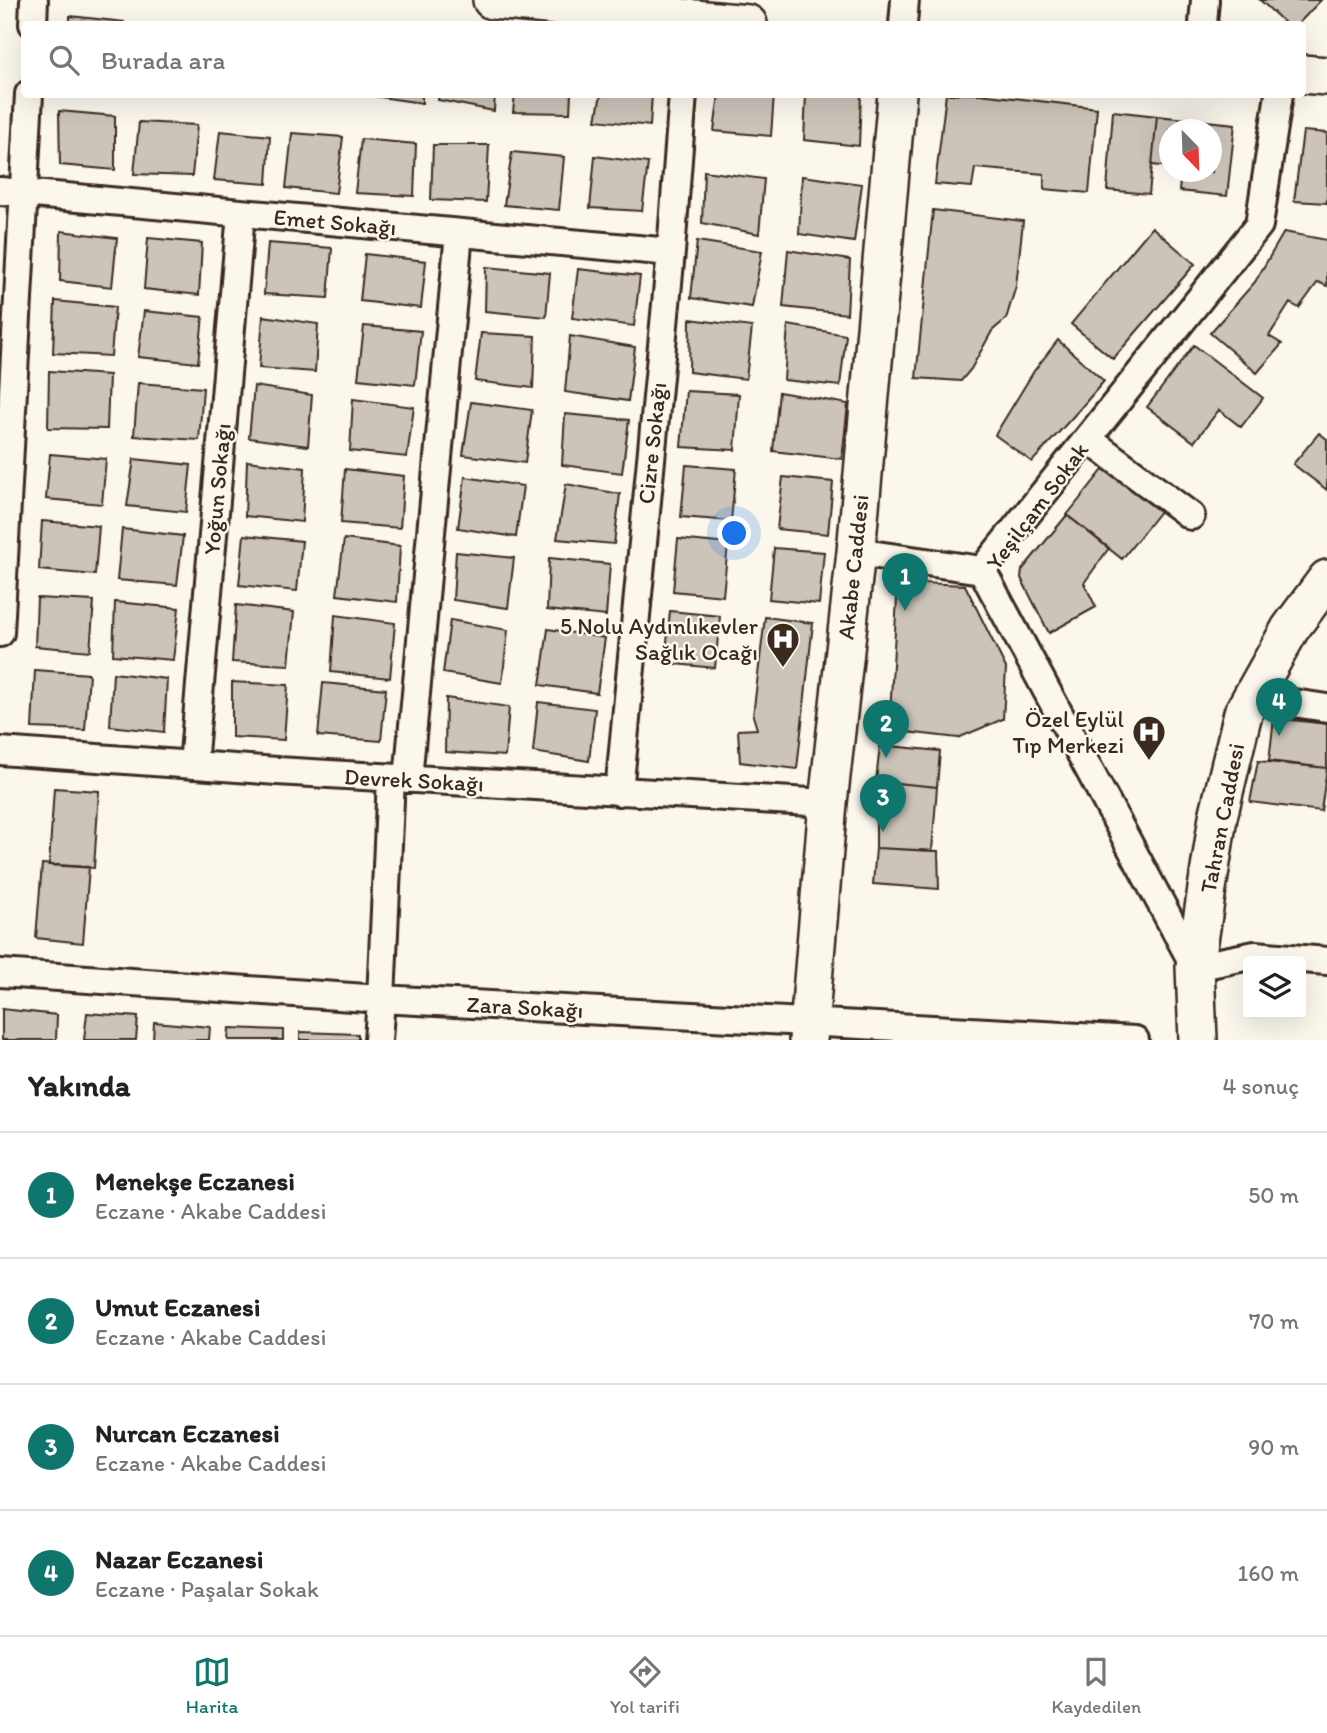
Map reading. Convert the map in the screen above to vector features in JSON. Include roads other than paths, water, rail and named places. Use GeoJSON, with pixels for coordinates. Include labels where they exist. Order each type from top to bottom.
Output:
{"type":"FeatureCollection","features":[{"type":"Feature","properties":{"kind":"street"},"geometry":{"type":"LineString","coordinates":[[33,21],[34,0]]}},
{"type":"Feature","properties":{"kind":"street"},"geometry":{"type":"LineString","coordinates":[[492,0],[680,21]]}},
{"type":"Feature","properties":{"kind":"street"},"geometry":{"type":"LineString","coordinates":[[903,21],[905,0]]}},
{"type":"Feature","properties":{"kind":"street"},"geometry":{"type":"LineString","coordinates":[[1203,21],[1205,0]]}},
{"type":"Feature","properties":{"kind":"street"},"geometry":{"type":"LineString","coordinates":[[1306,74],[1327,76]]}},
{"type":"Feature","properties":{"kind":"street"},"geometry":{"type":"LineString","coordinates":[[0,633],[12,192],[28,98]]}},
{"type":"Feature","properties":{"kind":"street","name":"Cizre Sokağı"},"geometry":{"type":"LineString","coordinates":[[619,792],[671,253],[683,98]]}},
{"type":"Feature","properties":{"kind":"street","name":"Akabe Caddesi"},"geometry":{"type":"LineString","coordinates":[[808,1032],[828,803],[856,551],[897,98]]}},
{"type":"Feature","properties":{"kind":"street","name":"Yeşilçam Sokak"},"geometry":{"type":"LineString","coordinates":[[1195,967],[982,570],[1259,225],[1278,98]]}},
{"type":"Feature","properties":{"kind":"street","name":"Emet Sokağı"},"geometry":{"type":"LineString","coordinates":[[12,192],[671,253]]}},
{"type":"Feature","properties":{"kind":"street","name":"Yoğun Sokağı"},"geometry":{"type":"LineString","coordinates":[[192,765],[242,213]]}},
{"type":"Feature","properties":{"kind":"street"},"geometry":{"type":"LineString","coordinates":[[377,1040],[400,779],[458,233]]}},
{"type":"Feature","properties":{"kind":"street"},"geometry":{"type":"LineString","coordinates":[[1087,439],[1191,516]]}},
{"type":"Feature","properties":{"kind":"street"},"geometry":{"type":"LineString","coordinates":[[856,551],[982,570]]}},
{"type":"Feature","properties":{"kind":"street","name":"Tahran Caddesi"},"geometry":{"type":"LineString","coordinates":[[1198,1040],[1195,967],[1218,817],[1243,713],[1290,629],[1327,579]]}},
{"type":"Feature","properties":{"kind":"street"},"geometry":{"type":"LineString","coordinates":[[1252,697],[1327,708]]}},
{"type":"Feature","properties":{"kind":"street","name":"Devrek Sokağı"},"geometry":{"type":"LineString","coordinates":[[0,751],[400,779],[828,803]]}},
{"type":"Feature","properties":{"kind":"street"},"geometry":{"type":"LineString","coordinates":[[1195,967],[1255,955],[1327,961]]}},
{"type":"Feature","properties":{"kind":"street","name":"Zara Sokağı"},"geometry":{"type":"LineString","coordinates":[[0,973],[808,1032],[1135,1040]]}},
{"type":"Feature","properties":{"kind":"place","name":"Menekşe Eczanesi"},"geometry":{"type":"Point","coordinates":[905,611]}},
{"type":"Feature","properties":{"kind":"place","name":"5 Nolu Aydınlıkevler Sağlık Ocağı"},"geometry":{"type":"Point","coordinates":[783,669]}},
{"type":"Feature","properties":{"kind":"place","name":"Nazar Eczanesi"},"geometry":{"type":"Point","coordinates":[1279,736]}},
{"type":"Feature","properties":{"kind":"place","name":"Umut Eczanesi"},"geometry":{"type":"Point","coordinates":[886,758]}},
{"type":"Feature","properties":{"kind":"place","name":"Özel Eylül Tıp Merkezi"},"geometry":{"type":"Point","coordinates":[1149,762]}},
{"type":"Feature","properties":{"kind":"place","name":"Nurcan Eczanesi"},"geometry":{"type":"Point","coordinates":[883,832]}}]}
